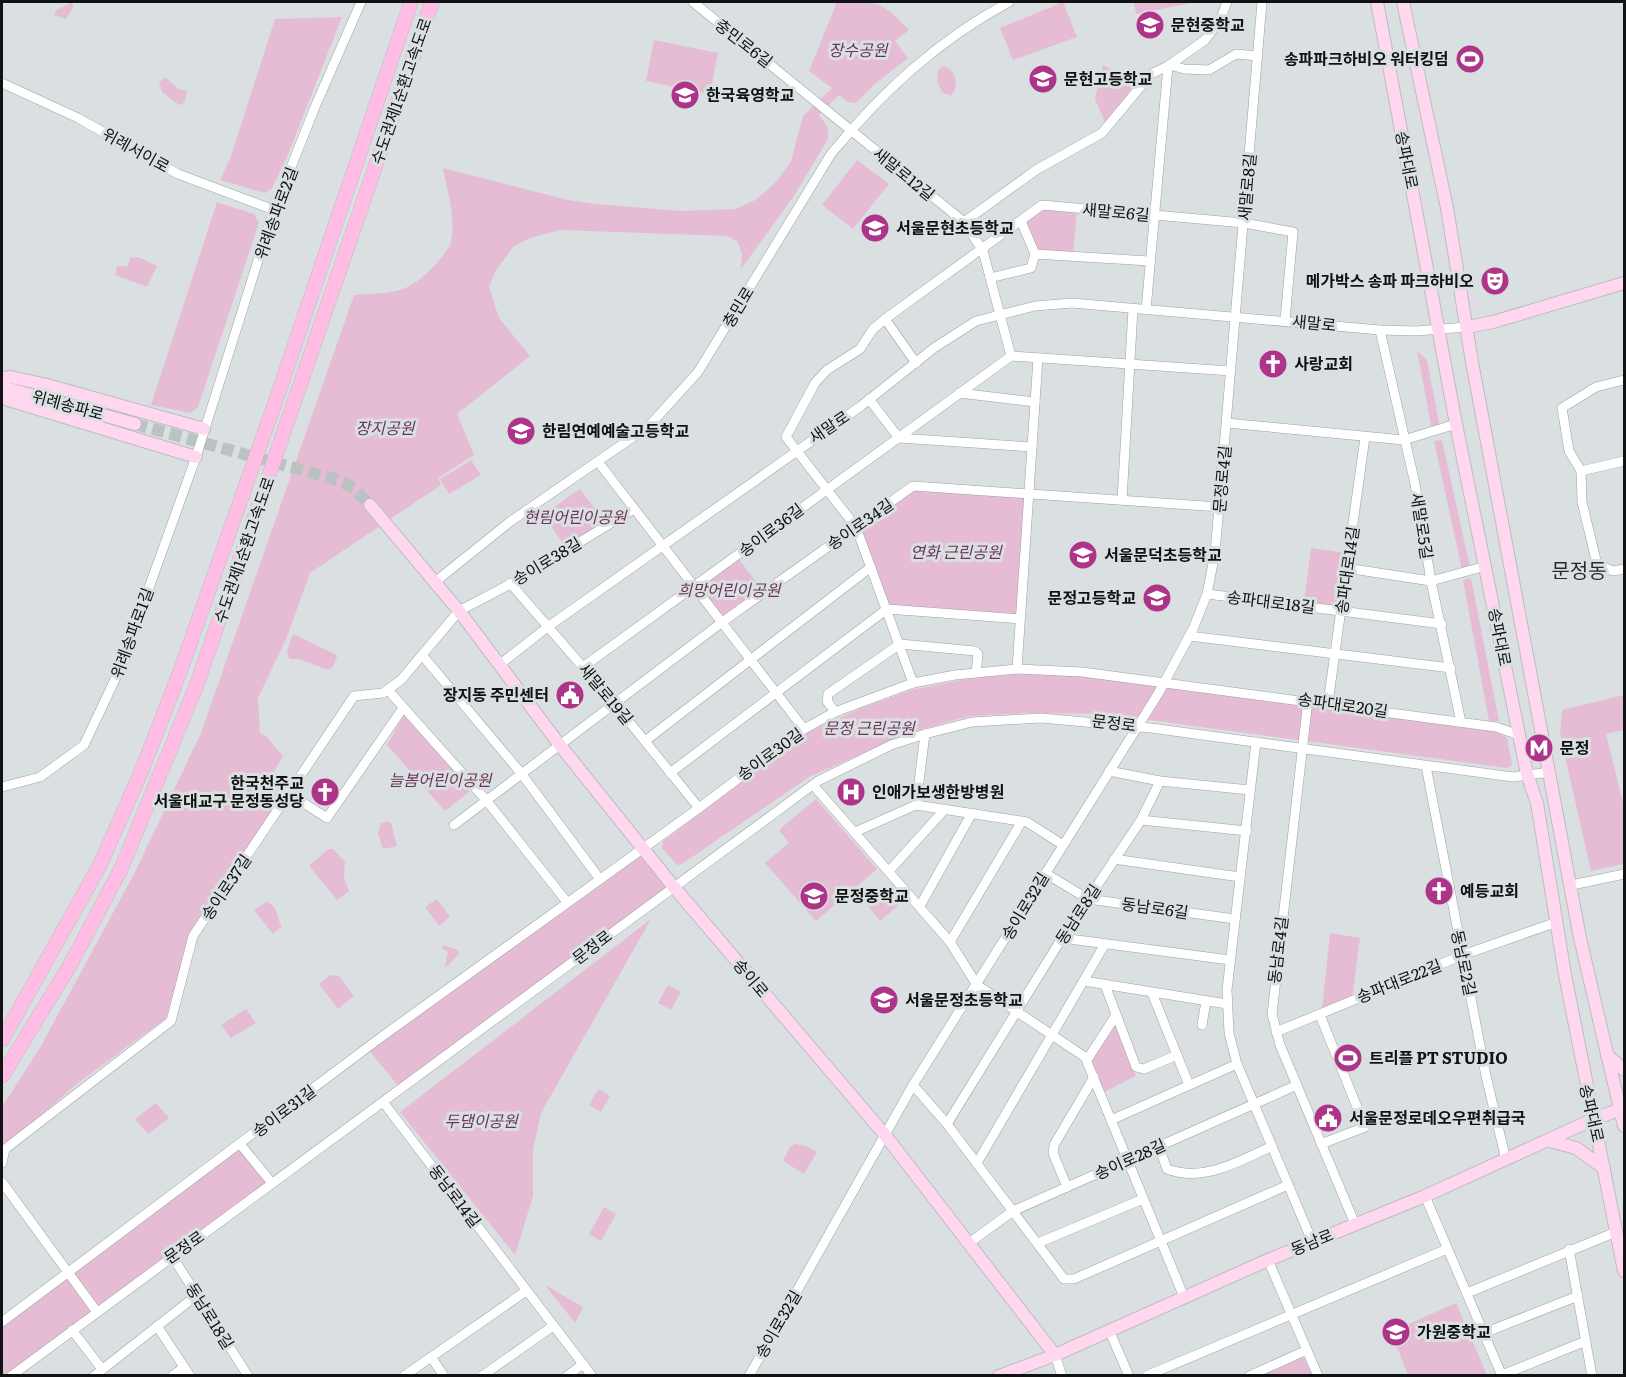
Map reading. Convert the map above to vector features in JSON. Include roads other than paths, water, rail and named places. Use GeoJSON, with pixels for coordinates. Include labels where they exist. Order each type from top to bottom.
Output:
{"type":"FeatureCollection","features":[{"type":"Feature","properties":{"kind":"highway","name":"수도권제1순환고속도로"},"geometry":{"type":"LineString","coordinates":[[2,1040],[100,865],[142,771],[181,669],[268,422],[411,2]]}},
{"type":"Feature","properties":{"kind":"highway","name":"수도권제1순환고속도로"},"geometry":{"type":"LineString","coordinates":[[2,1076],[69,967],[121,869],[197,684],[432,2]]}},
{"type":"Feature","properties":{"kind":"main road","name":"송파대로"},"geometry":{"type":"LineString","coordinates":[[1377,2],[1456,424],[1527,774],[1537,802],[1587,1095],[1594,1119],[1624,1271]]}},
{"type":"Feature","properties":{"kind":"main road","name":"송파대로"},"geometry":{"type":"LineString","coordinates":[[1403,2],[1447,208],[1580,938],[1607,1055],[1623,1109],[1624,1126]]}},
{"type":"Feature","properties":{"kind":"main road","name":"새말로"},"geometry":{"type":"LineString","coordinates":[[1467,327],[1493,322],[1624,283]]}},
{"type":"Feature","properties":{"kind":"main road"},"geometry":{"type":"LineString","coordinates":[[2,378],[11,377],[47,385],[204,429]]}},
{"type":"Feature","properties":{"kind":"main road","name":"위례송파로"},"geometry":{"type":"LineString","coordinates":[[2,387],[135,423]]}},
{"type":"Feature","properties":{"kind":"main road"},"geometry":{"type":"LineString","coordinates":[[2,398],[196,457]]}},
{"type":"Feature","properties":{"kind":"main road"},"geometry":{"type":"LineString","coordinates":[[370,505],[435,582]]}},
{"type":"Feature","properties":{"kind":"main road","name":"송이로"},"geometry":{"type":"LineString","coordinates":[[435,582],[642,848],[885,1135],[1054,1355]]}},
{"type":"Feature","properties":{"kind":"main road"},"geometry":{"type":"LineString","coordinates":[[1607,1055],[1624,1070]]}},
{"type":"Feature","properties":{"kind":"main road","name":"동남로"},"geometry":{"type":"LineString","coordinates":[[999,1376],[1054,1355],[1312,1241],[1425,1196],[1594,1119],[1623,1109]]}},
{"type":"Feature","properties":{"kind":"main road"},"geometry":{"type":"LineString","coordinates":[[1550,1141],[1576,1148],[1604,1168]]}},
{"type":"Feature","properties":{"kind":"street","name":"위례송파로2길"},"geometry":{"type":"LineString","coordinates":[[204,429],[274,210],[315,107],[361,2]]}},
{"type":"Feature","properties":{"kind":"street","name":"충민로6길"},"geometry":{"type":"LineString","coordinates":[[693,2],[850,131]]}},
{"type":"Feature","properties":{"kind":"street","name":"충민로"},"geometry":{"type":"LineString","coordinates":[[435,582],[511,521],[599,463],[649,426],[698,372],[831,154],[850,131],[923,58],[970,24],[1009,2]]}},
{"type":"Feature","properties":{"kind":"street"},"geometry":{"type":"LineString","coordinates":[[964,222],[1036,170],[1102,133],[1151,74],[1169,66],[1205,40],[1221,18],[1227,2]]}},
{"type":"Feature","properties":{"kind":"street","name":"새말로8길"},"geometry":{"type":"LineString","coordinates":[[1235,318],[1262,2]]}},
{"type":"Feature","properties":{"kind":"street"},"geometry":{"type":"LineString","coordinates":[[1169,66],[1209,70],[1236,54],[1258,56]]}},
{"type":"Feature","properties":{"kind":"street"},"geometry":{"type":"LineString","coordinates":[[1146,310],[1153,215],[1169,66]]}},
{"type":"Feature","properties":{"kind":"street","name":"위례서이로"},"geometry":{"type":"LineString","coordinates":[[2,82],[78,118],[178,174],[274,210]]}},
{"type":"Feature","properties":{"kind":"street","name":"새말로12길"},"geometry":{"type":"LineString","coordinates":[[850,131],[964,222],[983,249],[998,314]]}},
{"type":"Feature","properties":{"kind":"street","name":"새말로6길"},"geometry":{"type":"LineString","coordinates":[[795,451],[786,437],[787,431],[815,383],[827,370],[860,349],[873,329],[885,319],[1042,205],[1244,224],[1293,232],[1285,320]]}},
{"type":"Feature","properties":{"kind":"street"},"geometry":{"type":"LineString","coordinates":[[990,278],[1031,268],[1035,254],[1021,221]]}},
{"type":"Feature","properties":{"kind":"street"},"geometry":{"type":"LineString","coordinates":[[1035,254],[1149,261]]}},
{"type":"Feature","properties":{"kind":"street","name":"새말로"},"geometry":{"type":"LineString","coordinates":[[499,665],[549,626],[870,399],[976,321],[1035,306],[1072,303],[1380,330],[1467,327]]}},
{"type":"Feature","properties":{"kind":"street"},"geometry":{"type":"LineString","coordinates":[[1122,500],[1133,309]]}},
{"type":"Feature","properties":{"kind":"street"},"geometry":{"type":"LineString","coordinates":[[998,314],[1011,356],[1231,371]]}},
{"type":"Feature","properties":{"kind":"street","name":"문정로4길"},"geometry":{"type":"LineString","coordinates":[[1137,726],[1190,636],[1207,594],[1220,507],[1235,318]]}},
{"type":"Feature","properties":{"kind":"street"},"geometry":{"type":"LineString","coordinates":[[885,319],[916,363]]}},
{"type":"Feature","properties":{"kind":"street","name":"새말로5길"},"geometry":{"type":"LineString","coordinates":[[1380,330],[1415,484],[1431,581],[1442,624],[1461,722]]}},
{"type":"Feature","properties":{"kind":"street","name":"송이로36길"},"geometry":{"type":"LineString","coordinates":[[583,667],[1011,356]]}},
{"type":"Feature","properties":{"kind":"street"},"geometry":{"type":"LineString","coordinates":[[1017,669],[1038,358]]}},
{"type":"Feature","properties":{"kind":"street"},"geometry":{"type":"LineString","coordinates":[[1624,380],[1596,387],[1562,408],[1569,452],[1581,471],[1582,502],[1596,564],[1612,571],[1624,569]]}},
{"type":"Feature","properties":{"kind":"street"},"geometry":{"type":"LineString","coordinates":[[959,393],[1035,402]]}},
{"type":"Feature","properties":{"kind":"street"},"geometry":{"type":"LineString","coordinates":[[870,399],[899,438],[1032,447]]}},
{"type":"Feature","properties":{"kind":"street"},"geometry":{"type":"LineString","coordinates":[[1227,423],[1404,440],[1456,424]]}},
{"type":"Feature","properties":{"kind":"street","name":"위례송파로1길"},"geometry":{"type":"LineString","coordinates":[[2,787],[40,777],[84,745],[119,671],[204,429]]}},
{"type":"Feature","properties":{"kind":"street","name":"송파대로14길"},"geometry":{"type":"LineString","coordinates":[[1328,703],[1365,437]]}},
{"type":"Feature","properties":{"kind":"street"},"geometry":{"type":"LineString","coordinates":[[795,451],[803,456],[856,527],[913,682]]}},
{"type":"Feature","properties":{"kind":"street"},"geometry":{"type":"LineString","coordinates":[[1581,471],[1624,461]]}},
{"type":"Feature","properties":{"kind":"street"},"geometry":{"type":"LineString","coordinates":[[599,463],[804,729]]}},
{"type":"Feature","properties":{"kind":"street","name":"송이로34길"},"geometry":{"type":"LineString","coordinates":[[454,825],[721,623],[913,486],[1029,492],[1220,507]]}},
{"type":"Feature","properties":{"kind":"street","name":"송이로38길"},"geometry":{"type":"LineString","coordinates":[[459,611],[634,509]]}},
{"type":"Feature","properties":{"kind":"street"},"geometry":{"type":"LineString","coordinates":[[1346,568],[1431,581],[1486,566]]}},
{"type":"Feature","properties":{"kind":"street"},"geometry":{"type":"LineString","coordinates":[[645,741],[871,567]]}},
{"type":"Feature","properties":{"kind":"street","name":"새말로19길"},"geometry":{"type":"LineString","coordinates":[[510,583],[614,703],[699,808]]}},
{"type":"Feature","properties":{"kind":"street","name":"송파대로18길"},"geometry":{"type":"LineString","coordinates":[[1207,594],[1442,624]]}},
{"type":"Feature","properties":{"kind":"street"},"geometry":{"type":"LineString","coordinates":[[670,773],[887,609],[1020,619]]}},
{"type":"Feature","properties":{"kind":"street"},"geometry":{"type":"LineString","coordinates":[[459,611],[401,680],[388,690],[486,800],[567,902]]}},
{"type":"Feature","properties":{"kind":"street"},"geometry":{"type":"LineString","coordinates":[[1190,636],[1451,668]]}},
{"type":"Feature","properties":{"kind":"street"},"geometry":{"type":"LineString","coordinates":[[836,712],[827,701],[828,694],[900,644],[975,651],[978,654],[976,673]]}},
{"type":"Feature","properties":{"kind":"street"},"geometry":{"type":"LineString","coordinates":[[422,656],[521,773],[599,878]]}},
{"type":"Feature","properties":{"kind":"street","name":"송이로30길"},"geometry":{"type":"LineString","coordinates":[[642,848],[804,729],[836,712],[913,682],[1017,669],[1082,672],[1164,682]]}},
{"type":"Feature","properties":{"kind":"street","name":"송파대로20길"},"geometry":{"type":"LineString","coordinates":[[1164,682],[1496,727],[1519,735]]}},
{"type":"Feature","properties":{"kind":"street","name":"송이로37길"},"geometry":{"type":"LineString","coordinates":[[2,1163],[5,1149],[171,1021],[193,936],[354,696],[382,693],[388,690]]}},
{"type":"Feature","properties":{"kind":"street"},"geometry":{"type":"LineString","coordinates":[[1303,748],[1308,700]]}},
{"type":"Feature","properties":{"kind":"street"},"geometry":{"type":"LineString","coordinates":[[290,794],[327,818],[403,708]]}},
{"type":"Feature","properties":{"kind":"street","name":"문정로"},"geometry":{"type":"LineString","coordinates":[[11,1376],[813,785],[891,745],[972,722],[1017,718],[1087,720],[1513,777],[1550,772]]}},
{"type":"Feature","properties":{"kind":"street","name":"송이로32길"},"geometry":{"type":"LineString","coordinates":[[749,1376],[914,1085],[1137,726]]}},
{"type":"Feature","properties":{"kind":"street"},"geometry":{"type":"LineString","coordinates":[[916,805],[925,734]]}},
{"type":"Feature","properties":{"kind":"street"},"geometry":{"type":"LineString","coordinates":[[1256,742],[1230,960],[1227,1004],[1231,1049],[1312,1241]]}},
{"type":"Feature","properties":{"kind":"street","name":"동남로4길"},"geometry":{"type":"LineString","coordinates":[[1303,748],[1272,998],[1276,1032],[1355,1224]]}},
{"type":"Feature","properties":{"kind":"street","name":"동남로2길"},"geometry":{"type":"LineString","coordinates":[[1426,766],[1506,1160]]}},
{"type":"Feature","properties":{"kind":"street"},"geometry":{"type":"LineString","coordinates":[[1109,771],[1160,781],[1250,790]]}},
{"type":"Feature","properties":{"kind":"street","name":"동남로8길"},"geometry":{"type":"LineString","coordinates":[[947,1124],[1062,938],[1141,820],[1160,781]]}},
{"type":"Feature","properties":{"kind":"street"},"geometry":{"type":"LineString","coordinates":[[813,785],[951,942],[977,985],[1017,1010],[1087,1060],[1184,1297]]}},
{"type":"Feature","properties":{"kind":"street"},"geometry":{"type":"LineString","coordinates":[[855,832],[916,805],[1022,821],[1063,845]]}},
{"type":"Feature","properties":{"kind":"street"},"geometry":{"type":"LineString","coordinates":[[889,871],[945,809]]}},
{"type":"Feature","properties":{"kind":"street"},"geometry":{"type":"LineString","coordinates":[[920,906],[972,813]]}},
{"type":"Feature","properties":{"kind":"street"},"geometry":{"type":"LineString","coordinates":[[1141,820],[1246,831]]}},
{"type":"Feature","properties":{"kind":"street"},"geometry":{"type":"LineString","coordinates":[[951,942],[1022,821]]}},
{"type":"Feature","properties":{"kind":"street","name":"송이로31길"},"geometry":{"type":"LineString","coordinates":[[2,1322],[642,848]]}},
{"type":"Feature","properties":{"kind":"street"},"geometry":{"type":"LineString","coordinates":[[1114,859],[1240,877]]}},
{"type":"Feature","properties":{"kind":"street","name":"동남로6길"},"geometry":{"type":"LineString","coordinates":[[1046,873],[1088,899],[1235,919]]}},
{"type":"Feature","properties":{"kind":"street"},"geometry":{"type":"LineString","coordinates":[[1572,885],[1624,874]]}},
{"type":"Feature","properties":{"kind":"street","name":"송파대로22길"},"geometry":{"type":"LineString","coordinates":[[1276,1032],[1463,955],[1557,922]]}},
{"type":"Feature","properties":{"kind":"street"},"geometry":{"type":"LineString","coordinates":[[1062,938],[1230,960]]}},
{"type":"Feature","properties":{"kind":"street"},"geometry":{"type":"LineString","coordinates":[[977,1163],[1106,944]]}},
{"type":"Feature","properties":{"kind":"street"},"geometry":{"type":"LineString","coordinates":[[1084,981],[1227,1004]]}},
{"type":"Feature","properties":{"kind":"street"},"geometry":{"type":"LineString","coordinates":[[1105,985],[1136,1067],[1144,1069],[1177,1055]]}},
{"type":"Feature","properties":{"kind":"street"},"geometry":{"type":"LineString","coordinates":[[1152,993],[1189,1085]]}},
{"type":"Feature","properties":{"kind":"street"},"geometry":{"type":"LineString","coordinates":[[1202,1025],[1206,1001]]}},
{"type":"Feature","properties":{"kind":"street"},"geometry":{"type":"LineString","coordinates":[[1087,1060],[1116,1015]]}},
{"type":"Feature","properties":{"kind":"street"},"geometry":{"type":"LineString","coordinates":[[1320,1015],[1365,1127],[1321,1143]]}},
{"type":"Feature","properties":{"kind":"street"},"geometry":{"type":"LineString","coordinates":[[1111,1120],[1237,1064]]}},
{"type":"Feature","properties":{"kind":"street"},"geometry":{"type":"LineString","coordinates":[[1067,1187],[1053,1153],[1054,1145],[1094,1077]]}},
{"type":"Feature","properties":{"kind":"street"},"geometry":{"type":"LineString","coordinates":[[914,1085],[947,1124],[1064,1279],[1074,1280],[1288,1185]]}},
{"type":"Feature","properties":{"kind":"street","name":"송이로28길"},"geometry":{"type":"LineString","coordinates":[[969,1243],[1013,1211],[1297,1085]]}},
{"type":"Feature","properties":{"kind":"street","name":"동남로14길"},"geometry":{"type":"LineString","coordinates":[[383,1102],[592,1376]]}},
{"type":"Feature","properties":{"kind":"street"},"geometry":{"type":"LineString","coordinates":[[240,1144],[272,1184]]}},
{"type":"Feature","properties":{"kind":"street"},"geometry":{"type":"LineString","coordinates":[[1159,1147],[1167,1169],[1178,1173],[1203,1173],[1226,1168],[1272,1146]]}},
{"type":"Feature","properties":{"kind":"street"},"geometry":{"type":"LineString","coordinates":[[2,1182],[97,1311]]}},
{"type":"Feature","properties":{"kind":"street"},"geometry":{"type":"LineString","coordinates":[[1425,1196],[1502,1375],[1586,1341]]}},
{"type":"Feature","properties":{"kind":"street"},"geometry":{"type":"LineString","coordinates":[[1038,1243],[1143,1199]]}},
{"type":"Feature","properties":{"kind":"street"},"geometry":{"type":"LineString","coordinates":[[1467,1293],[1569,1249],[1617,1232]]}},
{"type":"Feature","properties":{"kind":"street"},"geometry":{"type":"LineString","coordinates":[[1146,1376],[1165,1372],[1292,1314],[1447,1249]]}},
{"type":"Feature","properties":{"kind":"street"},"geometry":{"type":"LineString","coordinates":[[1569,1249],[1592,1376]]}},
{"type":"Feature","properties":{"kind":"street","name":"동남로18길"},"geometry":{"type":"LineString","coordinates":[[172,1256],[248,1376]]}},
{"type":"Feature","properties":{"kind":"street"},"geometry":{"type":"LineString","coordinates":[[1268,1260],[1318,1376]]}},
{"type":"Feature","properties":{"kind":"street"},"geometry":{"type":"LineString","coordinates":[[404,1376],[526,1291]]}},
{"type":"Feature","properties":{"kind":"street"},"geometry":{"type":"LineString","coordinates":[[72,1330],[98,1372],[197,1295]]}},
{"type":"Feature","properties":{"kind":"street"},"geometry":{"type":"LineString","coordinates":[[1485,1333],[1578,1296]]}},
{"type":"Feature","properties":{"kind":"street"},"geometry":{"type":"LineString","coordinates":[[157,1326],[187,1371],[172,1376]]}},
{"type":"Feature","properties":{"kind":"street"},"geometry":{"type":"LineString","coordinates":[[483,1376],[553,1326]]}},
{"type":"Feature","properties":{"kind":"street"},"geometry":{"type":"LineString","coordinates":[[1109,1330],[1129,1376]]}},
{"type":"Feature","properties":{"kind":"street"},"geometry":{"type":"LineString","coordinates":[[1249,1376],[1307,1350]]}},
{"type":"Feature","properties":{"kind":"street","name":"송이로"},"geometry":{"type":"LineString","coordinates":[[1054,1355],[1062,1376]]}},
{"type":"Feature","properties":{"kind":"street"},"geometry":{"type":"LineString","coordinates":[[431,1357],[444,1376]]}},
{"type":"Feature","properties":{"kind":"street"},"geometry":{"type":"LineString","coordinates":[[567,1376],[584,1364]]}},
{"type":"Feature","properties":{"kind":"tunnel"},"geometry":{"type":"LineString","coordinates":[[135,424],[338,480],[354,488],[370,505]]}},
{"type":"Feature","properties":{"kind":"place","name":"문현중학교"},"geometry":{"type":"Point","coordinates":[1150,25]}},
{"type":"Feature","properties":{"kind":"place","name":"송파파크하비오 워터킹덤"},"geometry":{"type":"Point","coordinates":[1470,59]}},
{"type":"Feature","properties":{"kind":"place","name":"문현고등학교"},"geometry":{"type":"Point","coordinates":[1043,79]}},
{"type":"Feature","properties":{"kind":"place","name":"한국육영학교"},"geometry":{"type":"Point","coordinates":[685,95]}},
{"type":"Feature","properties":{"kind":"place","name":"서울문현초등학교"},"geometry":{"type":"Point","coordinates":[875,228]}},
{"type":"Feature","properties":{"kind":"place","name":"메가박스 송파 파크하비오"},"geometry":{"type":"Point","coordinates":[1495,281]}},
{"type":"Feature","properties":{"kind":"place","name":"사랑교회"},"geometry":{"type":"Point","coordinates":[1273,364]}},
{"type":"Feature","properties":{"kind":"place","name":"한림연예예술고등학교"},"geometry":{"type":"Point","coordinates":[521,431]}},
{"type":"Feature","properties":{"kind":"place","name":"서울문덕초등학교"},"geometry":{"type":"Point","coordinates":[1083,555]}},
{"type":"Feature","properties":{"kind":"place","name":"문정고등학교"},"geometry":{"type":"Point","coordinates":[1157,598]}},
{"type":"Feature","properties":{"kind":"place","name":"장지동 주민센터"},"geometry":{"type":"Point","coordinates":[570,695]}},
{"type":"Feature","properties":{"kind":"place","name":"문정"},"geometry":{"type":"Point","coordinates":[1539,748]}},
{"type":"Feature","properties":{"kind":"place","name":"한국천주교 서울대교구 문정동성당"},"geometry":{"type":"Point","coordinates":[325,792]}},
{"type":"Feature","properties":{"kind":"place","name":"인애가보생한방병원"},"geometry":{"type":"Point","coordinates":[851,792]}},
{"type":"Feature","properties":{"kind":"place","name":"예등교회"},"geometry":{"type":"Point","coordinates":[1439,891]}},
{"type":"Feature","properties":{"kind":"place","name":"문정중학교"},"geometry":{"type":"Point","coordinates":[814,896]}},
{"type":"Feature","properties":{"kind":"place","name":"서울문정초등학교"},"geometry":{"type":"Point","coordinates":[884,1000]}},
{"type":"Feature","properties":{"kind":"place","name":"트리플 PT STUDIO"},"geometry":{"type":"Point","coordinates":[1348,1058]}},
{"type":"Feature","properties":{"kind":"place","name":"서울문정로데오우편취급국"},"geometry":{"type":"Point","coordinates":[1328,1118]}},
{"type":"Feature","properties":{"kind":"place","name":"가원중학교"},"geometry":{"type":"Point","coordinates":[1396,1332]}},
{"type":"Feature","properties":{"kind":"district","name":"문정동"},"geometry":{"type":"Point","coordinates":[1579,571]}},
{"type":"Feature","properties":{"kind":"park label","name":"장수공원"},"geometry":{"type":"Point","coordinates":[858,50]}},
{"type":"Feature","properties":{"kind":"park label","name":"장지공원"},"geometry":{"type":"Point","coordinates":[385,428]}},
{"type":"Feature","properties":{"kind":"park label","name":"현림어린이공원"},"geometry":{"type":"Point","coordinates":[575,517]}},
{"type":"Feature","properties":{"kind":"park label","name":"연화 근린공원"},"geometry":{"type":"Point","coordinates":[956,552]}},
{"type":"Feature","properties":{"kind":"park label","name":"희망어린이공원"},"geometry":{"type":"Point","coordinates":[729,590]}},
{"type":"Feature","properties":{"kind":"park label","name":"문정 근린공원"},"geometry":{"type":"Point","coordinates":[869,728]}},
{"type":"Feature","properties":{"kind":"park label","name":"늘봄어린이공원"},"geometry":{"type":"Point","coordinates":[440,780]}},
{"type":"Feature","properties":{"kind":"park label","name":"두댐이공원"},"geometry":{"type":"Point","coordinates":[481,1121]}}]}
